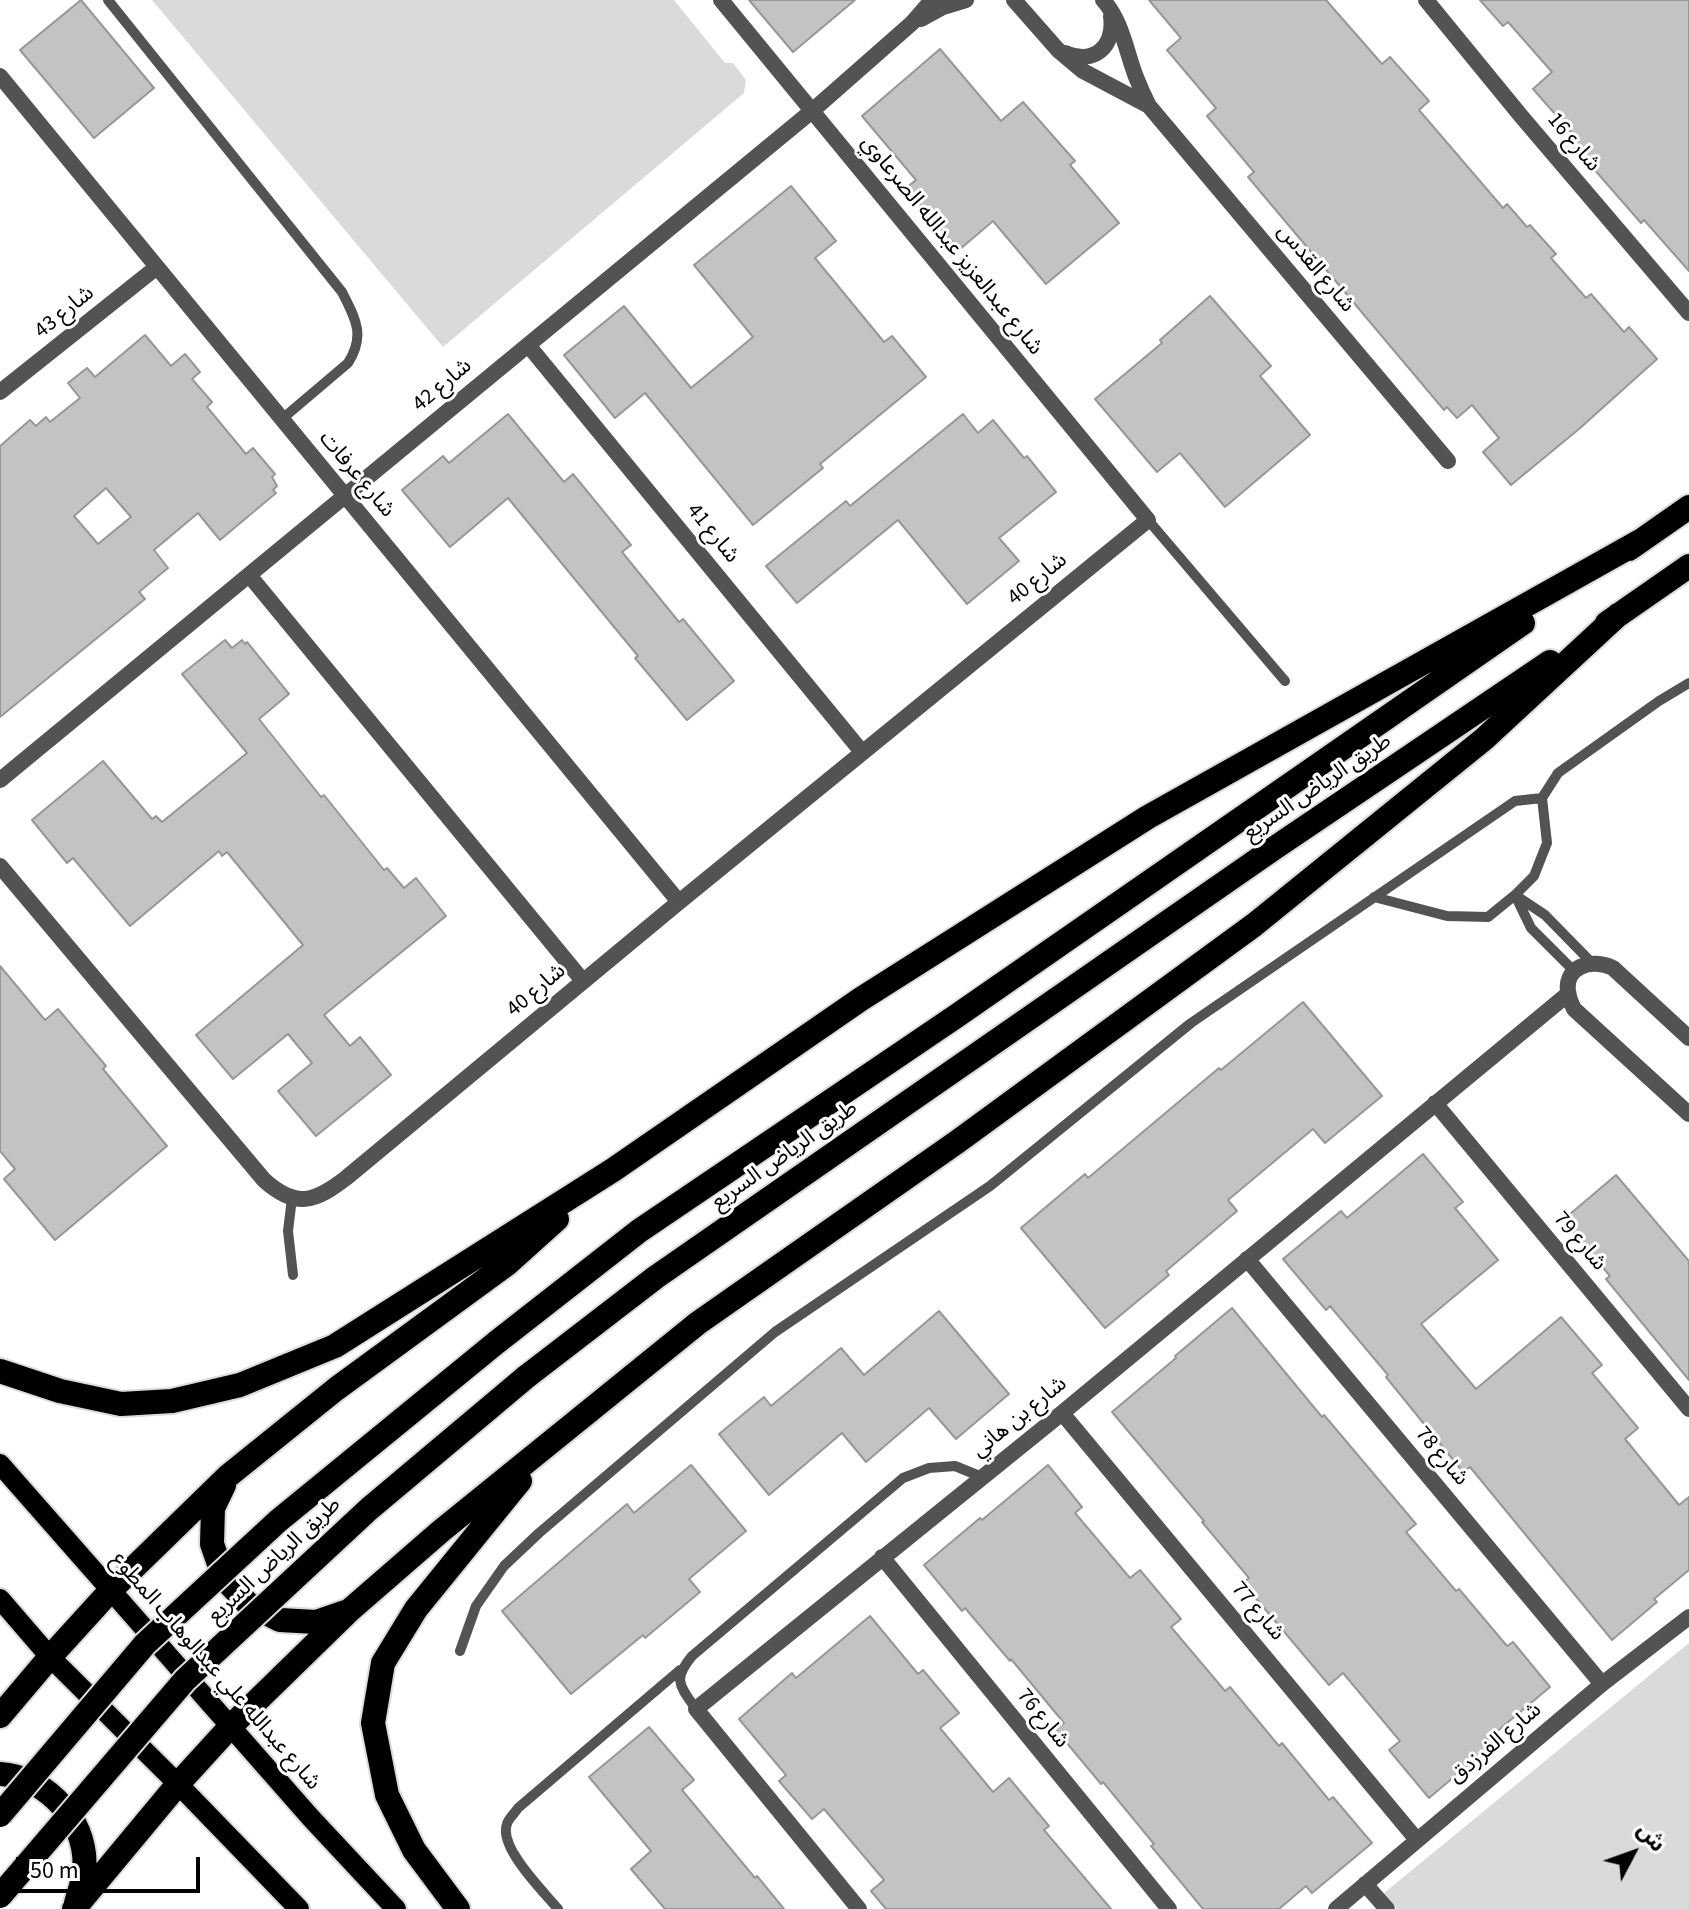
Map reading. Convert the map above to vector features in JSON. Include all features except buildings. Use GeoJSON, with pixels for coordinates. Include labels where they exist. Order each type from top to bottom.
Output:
{"type":"FeatureCollection","features":[{"type":"Feature","properties":{"kind":"highway","name":"طريق الرياض السريع"},"geometry":{"type":"LineString","coordinates":[[0,1815],[145,1644],[278,1521],[639,1231],[955,1017],[1689,507]]}},
{"type":"Feature","properties":{"kind":"highway"},"geometry":{"type":"LineString","coordinates":[[0,1371],[60,1391],[121,1404],[172,1401],[240,1385],[335,1346],[613,1170],[861,999],[1148,817],[1642,540]]}},
{"type":"Feature","properties":{"kind":"highway","name":"طريق الرياض السريع"},"geometry":{"type":"LineString","coordinates":[[0,1896],[185,1680],[369,1509],[526,1377],[656,1277],[1260,858],[1689,566]]}},
{"type":"Feature","properties":{"kind":"highway"},"geometry":{"type":"LineString","coordinates":[[74,1909],[230,1727],[350,1610],[441,1531],[698,1323],[957,1142],[1254,925],[1484,739],[1618,615]]}},
{"type":"Feature","properties":{"kind":"highway"},"geometry":{"type":"LineString","coordinates":[[0,1716],[111,1590],[228,1476],[336,1389],[507,1264],[613,1170]]}},
{"type":"Feature","properties":{"kind":"highway"},"geometry":{"type":"LineString","coordinates":[[458,1909],[414,1850],[387,1795],[373,1723],[383,1663],[416,1609],[550,1443]]}},
{"type":"Feature","properties":{"kind":"highway"},"geometry":{"type":"LineString","coordinates":[[228,1476],[213,1508],[212,1544],[224,1578],[248,1604],[280,1620],[316,1622],[350,1610]]}},
{"type":"Feature","properties":{"kind":"highway"},"geometry":{"type":"LineString","coordinates":[[0,1774],[13,1775],[39,1785],[61,1803],[77,1827],[84,1855],[83,1883],[74,1909]]}},
{"type":"Feature","properties":{"kind":"main road","name":"شارع عبدالله علي عبدالوهاب المطوع"},"geometry":{"type":"LineString","coordinates":[[0,1464],[230,1727],[396,1909]]}},
{"type":"Feature","properties":{"kind":"main road"},"geometry":{"type":"LineString","coordinates":[[0,1599],[50,1657],[299,1909]]}},
{"type":"Feature","properties":{"kind":"street","name":"شارع عبدالعزيز عبدالله الصرعاوي"},"geometry":{"type":"LineString","coordinates":[[721,0],[1148,520]]}},
{"type":"Feature","properties":{"kind":"street","name":"شارع 42"},"geometry":{"type":"LineString","coordinates":[[0,780],[812,111],[912,23],[932,0]]}},
{"type":"Feature","properties":{"kind":"street","name":"شارع 42"},"geometry":{"type":"LineString","coordinates":[[912,23],[943,7],[966,0]]}},
{"type":"Feature","properties":{"kind":"street","name":"شارع القدس"},"geometry":{"type":"LineString","coordinates":[[1014,0],[1058,50],[1083,71],[1149,106]]}},
{"type":"Feature","properties":{"kind":"street","name":"شارع 16"},"geometry":{"type":"LineString","coordinates":[[1426,0],[1689,313]]}},
{"type":"Feature","properties":{"kind":"street","name":"شارع القدس"},"geometry":{"type":"LineString","coordinates":[[1106,3],[1149,106],[1448,461]]}},
{"type":"Feature","properties":{"kind":"street"},"geometry":{"type":"LineString","coordinates":[[1058,50],[1075,57],[1089,56],[1107,44],[1112,33],[1106,3]]}},
{"type":"Feature","properties":{"kind":"street","name":"شارع عرفات"},"geometry":{"type":"LineString","coordinates":[[0,76],[679,902]]}},
{"type":"Feature","properties":{"kind":"street","name":"شارع 43"},"geometry":{"type":"LineString","coordinates":[[0,392],[157,267]]}},
{"type":"Feature","properties":{"kind":"street","name":"شارع 41"},"geometry":{"type":"LineString","coordinates":[[528,345],[862,752]]}},
{"type":"Feature","properties":{"kind":"street","name":"شارع 40"},"geometry":{"type":"LineString","coordinates":[[292,1198],[311,1199],[329,1191],[1148,520]]}},
{"type":"Feature","properties":{"kind":"street"},"geometry":{"type":"LineString","coordinates":[[249,575],[583,981]]}},
{"type":"Feature","properties":{"kind":"street"},"geometry":{"type":"LineString","coordinates":[[0,866],[264,1180],[278,1193],[292,1198]]}},
{"type":"Feature","properties":{"kind":"street"},"geometry":{"type":"LineString","coordinates":[[1689,1038],[1613,968],[1591,962],[1574,971],[1568,994],[1574,1009],[1689,1114]]}},
{"type":"Feature","properties":{"kind":"street","name":"شارع بن هاني"},"geometry":{"type":"LineString","coordinates":[[696,1709],[1062,1413],[1568,994]]}},
{"type":"Feature","properties":{"kind":"street","name":"شارع 79"},"geometry":{"type":"LineString","coordinates":[[1435,1103],[1689,1409]]}},
{"type":"Feature","properties":{"kind":"street","name":"شارع 78"},"geometry":{"type":"LineString","coordinates":[[1247,1259],[1602,1684]]}},
{"type":"Feature","properties":{"kind":"street","name":"شارع 77"},"geometry":{"type":"LineString","coordinates":[[1062,1413],[1417,1840]]}},
{"type":"Feature","properties":{"kind":"street","name":"شارع 76"},"geometry":{"type":"LineString","coordinates":[[882,1557],[1169,1909]]}},
{"type":"Feature","properties":{"kind":"street","name":"شارع الفرزدق"},"geometry":{"type":"LineString","coordinates":[[1336,1909],[1602,1684],[1689,1617]]}},
{"type":"Feature","properties":{"kind":"street"},"geometry":{"type":"LineString","coordinates":[[696,1709],[859,1909]]}},
{"type":"Feature","properties":{"kind":"street"},"geometry":{"type":"LineString","coordinates":[[1365,1884],[1387,1909]]}},
{"type":"Feature","properties":{"kind":"lane"},"geometry":{"type":"LineString","coordinates":[[108,0],[342,292],[355,317],[358,335],[355,351],[348,363],[282,419]]}},
{"type":"Feature","properties":{"kind":"lane"},"geometry":{"type":"LineString","coordinates":[[1148,520],[1285,681]]}},
{"type":"Feature","properties":{"kind":"lane"},"geometry":{"type":"LineString","coordinates":[[1374,897],[1447,916],[1488,917],[1534,876],[1547,843],[1542,798],[1558,773],[1689,683]]}},
{"type":"Feature","properties":{"kind":"lane"},"geometry":{"type":"LineString","coordinates":[[460,1651],[476,1606],[504,1566],[775,1332],[990,1186],[1191,1023],[1515,801],[1542,798]]}},
{"type":"Feature","properties":{"kind":"lane"},"geometry":{"type":"LineString","coordinates":[[1515,895],[1545,915],[1591,962]]}},
{"type":"Feature","properties":{"kind":"lane"},"geometry":{"type":"LineString","coordinates":[[1515,895],[1531,928],[1574,971]]}},
{"type":"Feature","properties":{"kind":"lane"},"geometry":{"type":"LineString","coordinates":[[292,1198],[288,1231],[293,1275]]}},
{"type":"Feature","properties":{"kind":"lane"},"geometry":{"type":"LineString","coordinates":[[558,1909],[518,1862],[506,1836],[507,1824],[518,1808],[903,1478],[929,1468],[955,1466],[982,1477]]}},
{"type":"Feature","properties":{"kind":"lane"},"geometry":{"type":"LineString","coordinates":[[680,1670],[679,1680],[696,1709]]}},
{"type":"Feature","properties":{"kind":"shaded area"},"geometry":{"type":"Polygon","coordinates":[[[152,0],[674,0],[725,63],[733,63],[746,80],[744,93],[443,347],[152,0]]]}},
{"type":"Feature","properties":{"kind":"shaded area"},"geometry":{"type":"Polygon","coordinates":[[[1689,1643],[1689,1909],[1397,1909],[1384,1893],[1689,1643]]]}}]}
